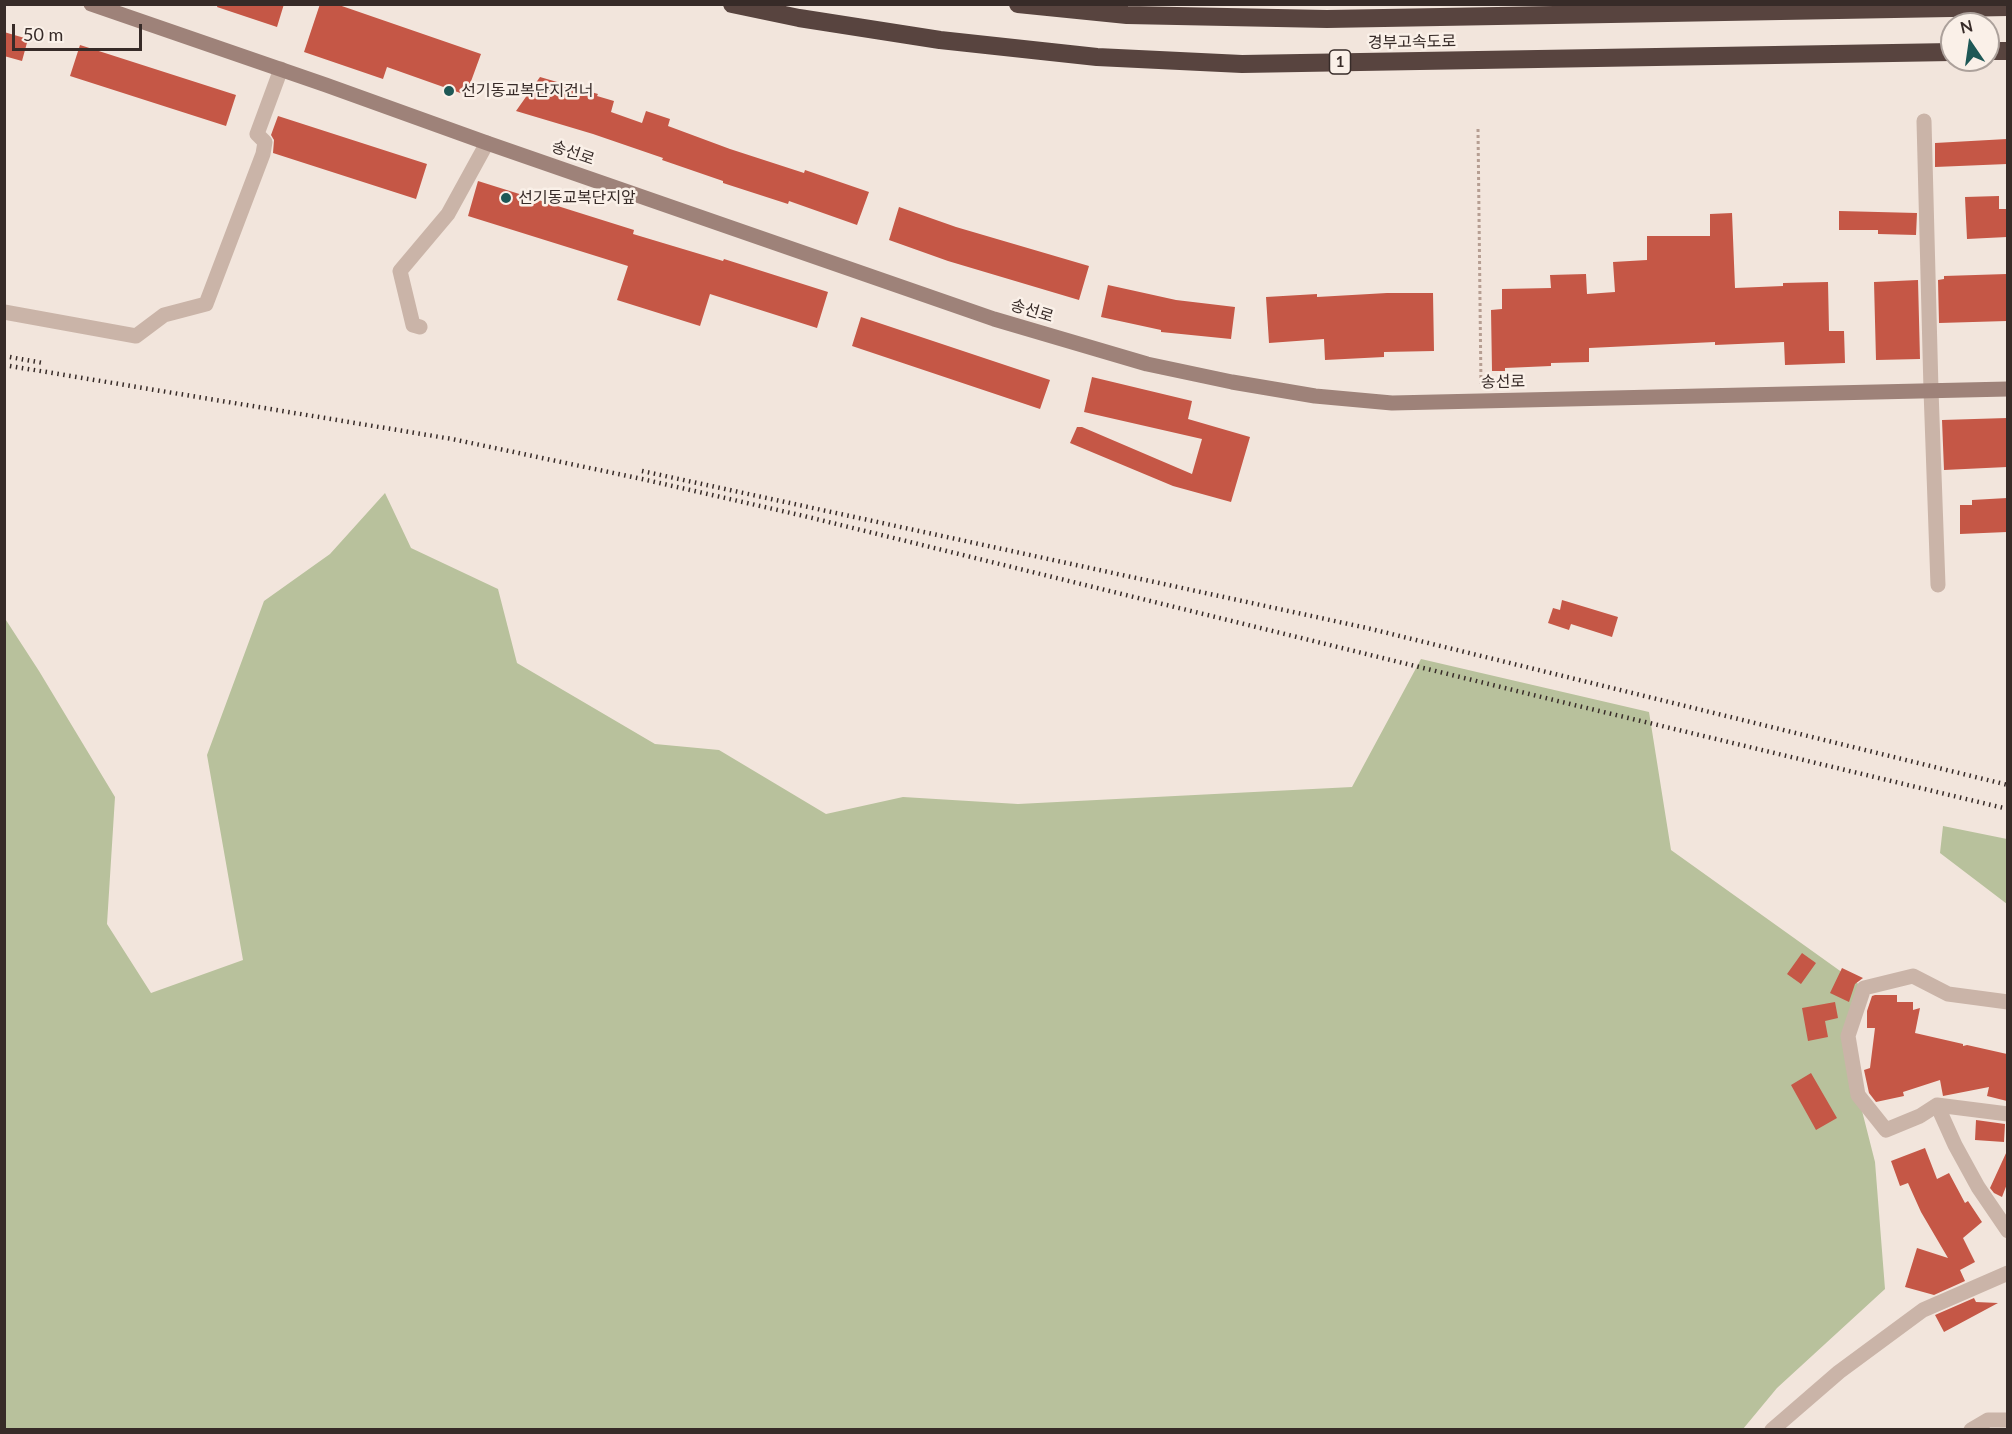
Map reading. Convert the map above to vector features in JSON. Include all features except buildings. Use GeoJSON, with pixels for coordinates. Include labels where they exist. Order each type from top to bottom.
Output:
{"type":"FeatureCollection","features":[{"type":"Feature","properties":{"kind":"highway","name":"경부고속도로"},"geometry":{"type":"LineString","coordinates":[[732,4],[799,18],[940,40],[1097,57],[1242,64],[1940,52]]}},
{"type":"Feature","properties":{"kind":"highway","name":"경부고속도로"},"geometry":{"type":"LineString","coordinates":[[1018,4],[1126,15],[1327,19],[2007,7]]}},
{"type":"Feature","properties":{"kind":"main road","name":"송선로"},"geometry":{"type":"LineString","coordinates":[[91,4],[994,319],[1147,364],[1232,382],[1315,396],[1392,403],[2007,389]]}},
{"type":"Feature","properties":{"kind":"street"},"geometry":{"type":"LineString","coordinates":[[4,312],[136,336],[164,315],[206,304],[263,154],[265,142],[257,134],[281,69]]}},
{"type":"Feature","properties":{"kind":"street"},"geometry":{"type":"LineString","coordinates":[[1924,121],[1938,585]]}},
{"type":"Feature","properties":{"kind":"street"},"geometry":{"type":"LineString","coordinates":[[420,327],[413,325],[400,271],[448,214],[487,143]]}},
{"type":"Feature","properties":{"kind":"street"},"geometry":{"type":"LineString","coordinates":[[2007,1002],[1948,994],[1913,976],[1864,988],[1848,1035],[1858,1095],[1886,1130],[1920,1116],[1937,1105],[2007,1114]]}},
{"type":"Feature","properties":{"kind":"street"},"geometry":{"type":"LineString","coordinates":[[1937,1105],[1978,1187],[2007,1231]]}},
{"type":"Feature","properties":{"kind":"street"},"geometry":{"type":"LineString","coordinates":[[1772,1430],[1839,1372],[1923,1310],[2007,1273]]}},
{"type":"Feature","properties":{"kind":"street"},"geometry":{"type":"LineString","coordinates":[[1971,1430],[1988,1420],[2007,1420]]}},
{"type":"Feature","properties":{"kind":"path"},"geometry":{"type":"LineString","coordinates":[[1478,129],[1481,401]]}},
{"type":"Feature","properties":{"kind":"green space"},"geometry":{"type":"Polygon","coordinates":[[[385,493],[411,548],[498,589],[517,663],[655,744],[719,750],[826,814],[903,797],[1018,804],[1352,787],[1421,659],[1649,712],[1671,850],[1864,988],[1848,1036],[1858,1095],[1875,1162],[1885,1289],[1777,1388],[1743,1429],[5,1429],[4,617],[115,797],[107,924],[151,993],[243,960],[207,755],[264,601],[330,554],[385,493]]]}},
{"type":"Feature","properties":{"kind":"green space"},"geometry":{"type":"Polygon","coordinates":[[[1943,826],[2007,839],[2007,904],[1940,853],[1943,826]]]}},
{"type":"Feature","properties":{"kind":"railway"},"geometry":{"type":"LineString","coordinates":[[4,356],[43,363]]}},
{"type":"Feature","properties":{"kind":"railway"},"geometry":{"type":"LineString","coordinates":[[4,365],[452,439],[642,479],[804,516],[2008,809]]}},
{"type":"Feature","properties":{"kind":"railway"},"geometry":{"type":"LineString","coordinates":[[642,471],[1367,628],[2008,785]]}},
{"type":"Feature","properties":{"kind":"place","name":"선기동교복단지건너"},"geometry":{"type":"Point","coordinates":[449,91]}},
{"type":"Feature","properties":{"kind":"place","name":"선기동교복단지앞"},"geometry":{"type":"Point","coordinates":[506,198]}}]}
